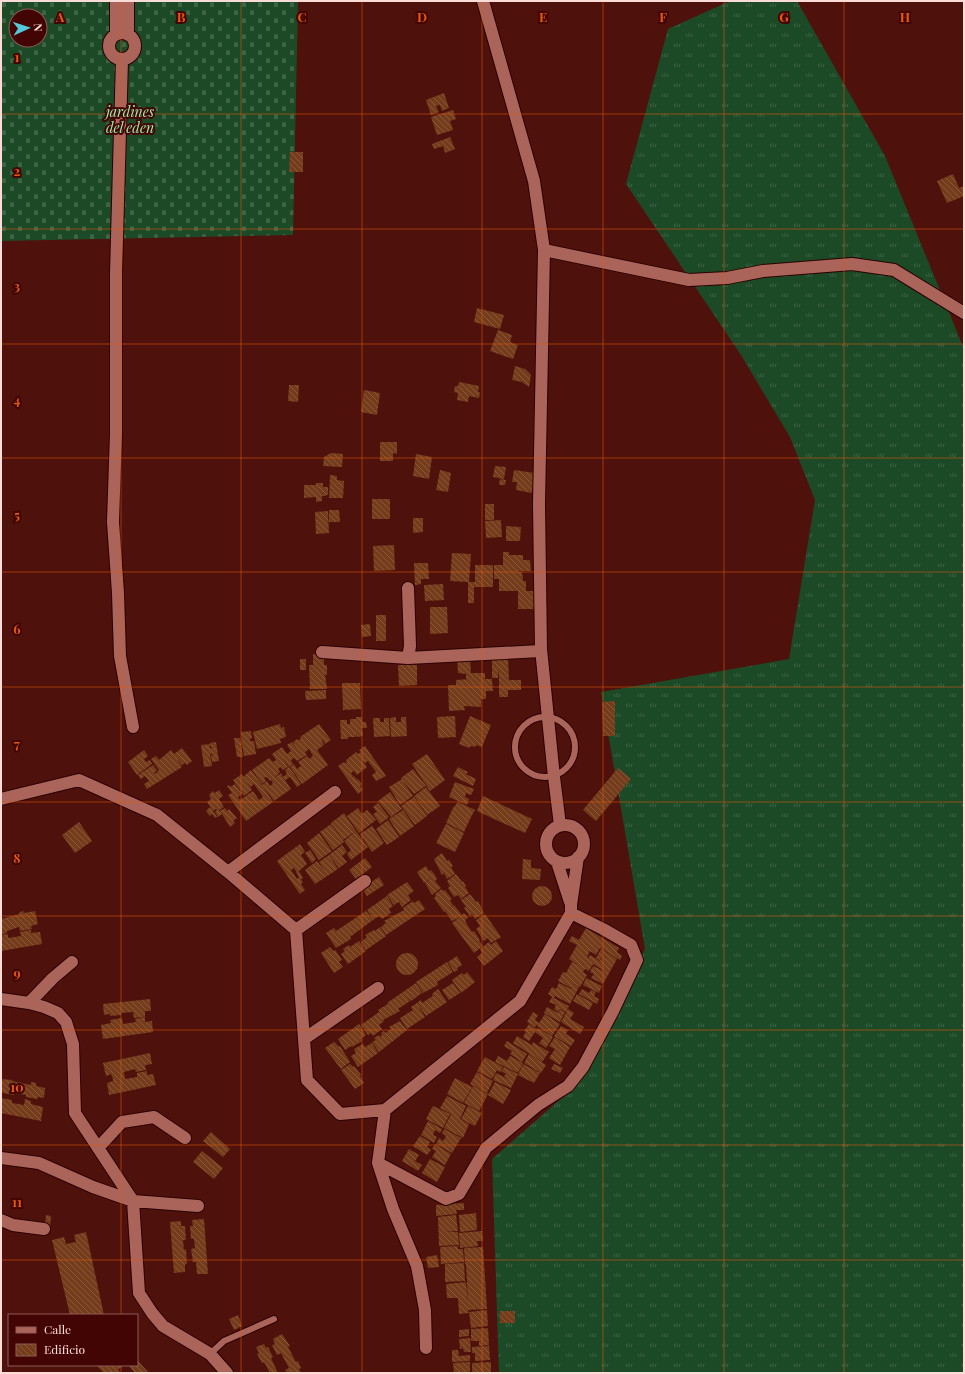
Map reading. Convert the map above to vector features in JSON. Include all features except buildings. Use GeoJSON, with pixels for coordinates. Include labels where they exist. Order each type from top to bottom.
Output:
{"type":"FeatureCollection","features":[{"type":"Feature","properties":{"kind":"street"},"geometry":{"type":"LineString","coordinates":[[116,1],[122,35]]}},
{"type":"Feature","properties":{"kind":"street"},"geometry":{"type":"LineString","coordinates":[[122,35],[128,1]]}},
{"type":"Feature","properties":{"kind":"street"},"geometry":{"type":"LineString","coordinates":[[483,1],[534,181],[544,250],[539,504],[542,651],[560,825]]}},
{"type":"Feature","properties":{"kind":"street"},"geometry":{"type":"LineString","coordinates":[[122,35],[132,38],[135,47],[134,52],[127,59],[122,60],[113,56],[109,47],[112,38],[122,35]]}},
{"type":"Feature","properties":{"kind":"street"},"geometry":{"type":"LineString","coordinates":[[122,60],[116,273],[116,433],[113,522],[118,593],[120,656],[133,727]]}},
{"type":"Feature","properties":{"kind":"street"},"geometry":{"type":"LineString","coordinates":[[544,250],[689,280],[727,278],[763,271],[852,264],[894,270],[964,313]]}},
{"type":"Feature","properties":{"kind":"street"},"geometry":{"type":"LineString","coordinates":[[408,588],[410,646],[408,658]]}},
{"type":"Feature","properties":{"kind":"street"},"geometry":{"type":"LineString","coordinates":[[322,652],[408,658],[542,651]]}},
{"type":"Feature","properties":{"kind":"street"},"geometry":{"type":"LineString","coordinates":[[1,799],[79,780],[158,815],[296,930],[307,1080],[340,1114],[385,1110],[520,1001],[571,909],[578,858],[584,848],[584,842],[580,832],[571,825],[560,825],[550,831],[546,842],[548,854],[557,862],[571,909],[631,945],[637,960],[613,1011],[583,1067],[568,1086],[538,1106],[486,1148],[459,1194],[446,1198],[378,1162]]}},
{"type":"Feature","properties":{"kind":"street"},"geometry":{"type":"LineString","coordinates":[[228,872],[335,792]]}},
{"type":"Feature","properties":{"kind":"street"},"geometry":{"type":"LineString","coordinates":[[557,862],[569,863],[578,858]]}},
{"type":"Feature","properties":{"kind":"street"},"geometry":{"type":"LineString","coordinates":[[296,930],[365,881]]}},
{"type":"Feature","properties":{"kind":"street"},"geometry":{"type":"LineString","coordinates":[[29,1003],[53,978],[72,962]]}},
{"type":"Feature","properties":{"kind":"street"},"geometry":{"type":"LineString","coordinates":[[304,1039],[378,988]]}},
{"type":"Feature","properties":{"kind":"street"},"geometry":{"type":"LineString","coordinates":[[1,999],[44,1007],[58,1013],[66,1022],[74,1044],[75,1113],[133,1201],[139,1293],[152,1313],[163,1326],[210,1354],[227,1373]]}},
{"type":"Feature","properties":{"kind":"street"},"geometry":{"type":"LineString","coordinates":[[385,1110],[378,1162],[393,1209],[417,1266],[425,1310],[426,1348]]}},
{"type":"Feature","properties":{"kind":"street"},"geometry":{"type":"LineString","coordinates":[[98,1148],[122,1122],[154,1116],[185,1138]]}},
{"type":"Feature","properties":{"kind":"street"},"geometry":{"type":"LineString","coordinates":[[1,1158],[39,1163],[93,1187],[133,1201],[198,1206]]}},
{"type":"Feature","properties":{"kind":"street"},"geometry":{"type":"LineString","coordinates":[[1,1220],[13,1225],[44,1229]]}},
{"type":"Feature","properties":{"kind":"lane"},"geometry":{"type":"LineString","coordinates":[[542,717],[548,718],[561,721],[568,727],[573,735],[575,744],[574,754],[571,762],[565,769],[547,777],[537,776],[520,764],[516,754],[515,744],[518,734],[524,726],[532,720],[542,717]]}},
{"type":"Feature","properties":{"kind":"lane"},"geometry":{"type":"LineString","coordinates":[[210,1354],[224,1341],[274,1319]]}},
{"type":"Feature","properties":{"kind":"green space","name":"jardines del eden"},"geometry":{"type":"Polygon","coordinates":[[[1,1],[298,1],[293,235],[1,241],[1,1]]]}},
{"type":"Feature","properties":{"kind":"green space"},"geometry":{"type":"Polygon","coordinates":[[[730,1],[797,1],[885,156],[964,349],[964,1373],[499,1373],[492,1159],[572,1089],[645,949],[601,692],[789,659],[815,500],[790,437],[741,355],[626,184],[668,29],[730,1]]]}}]}
